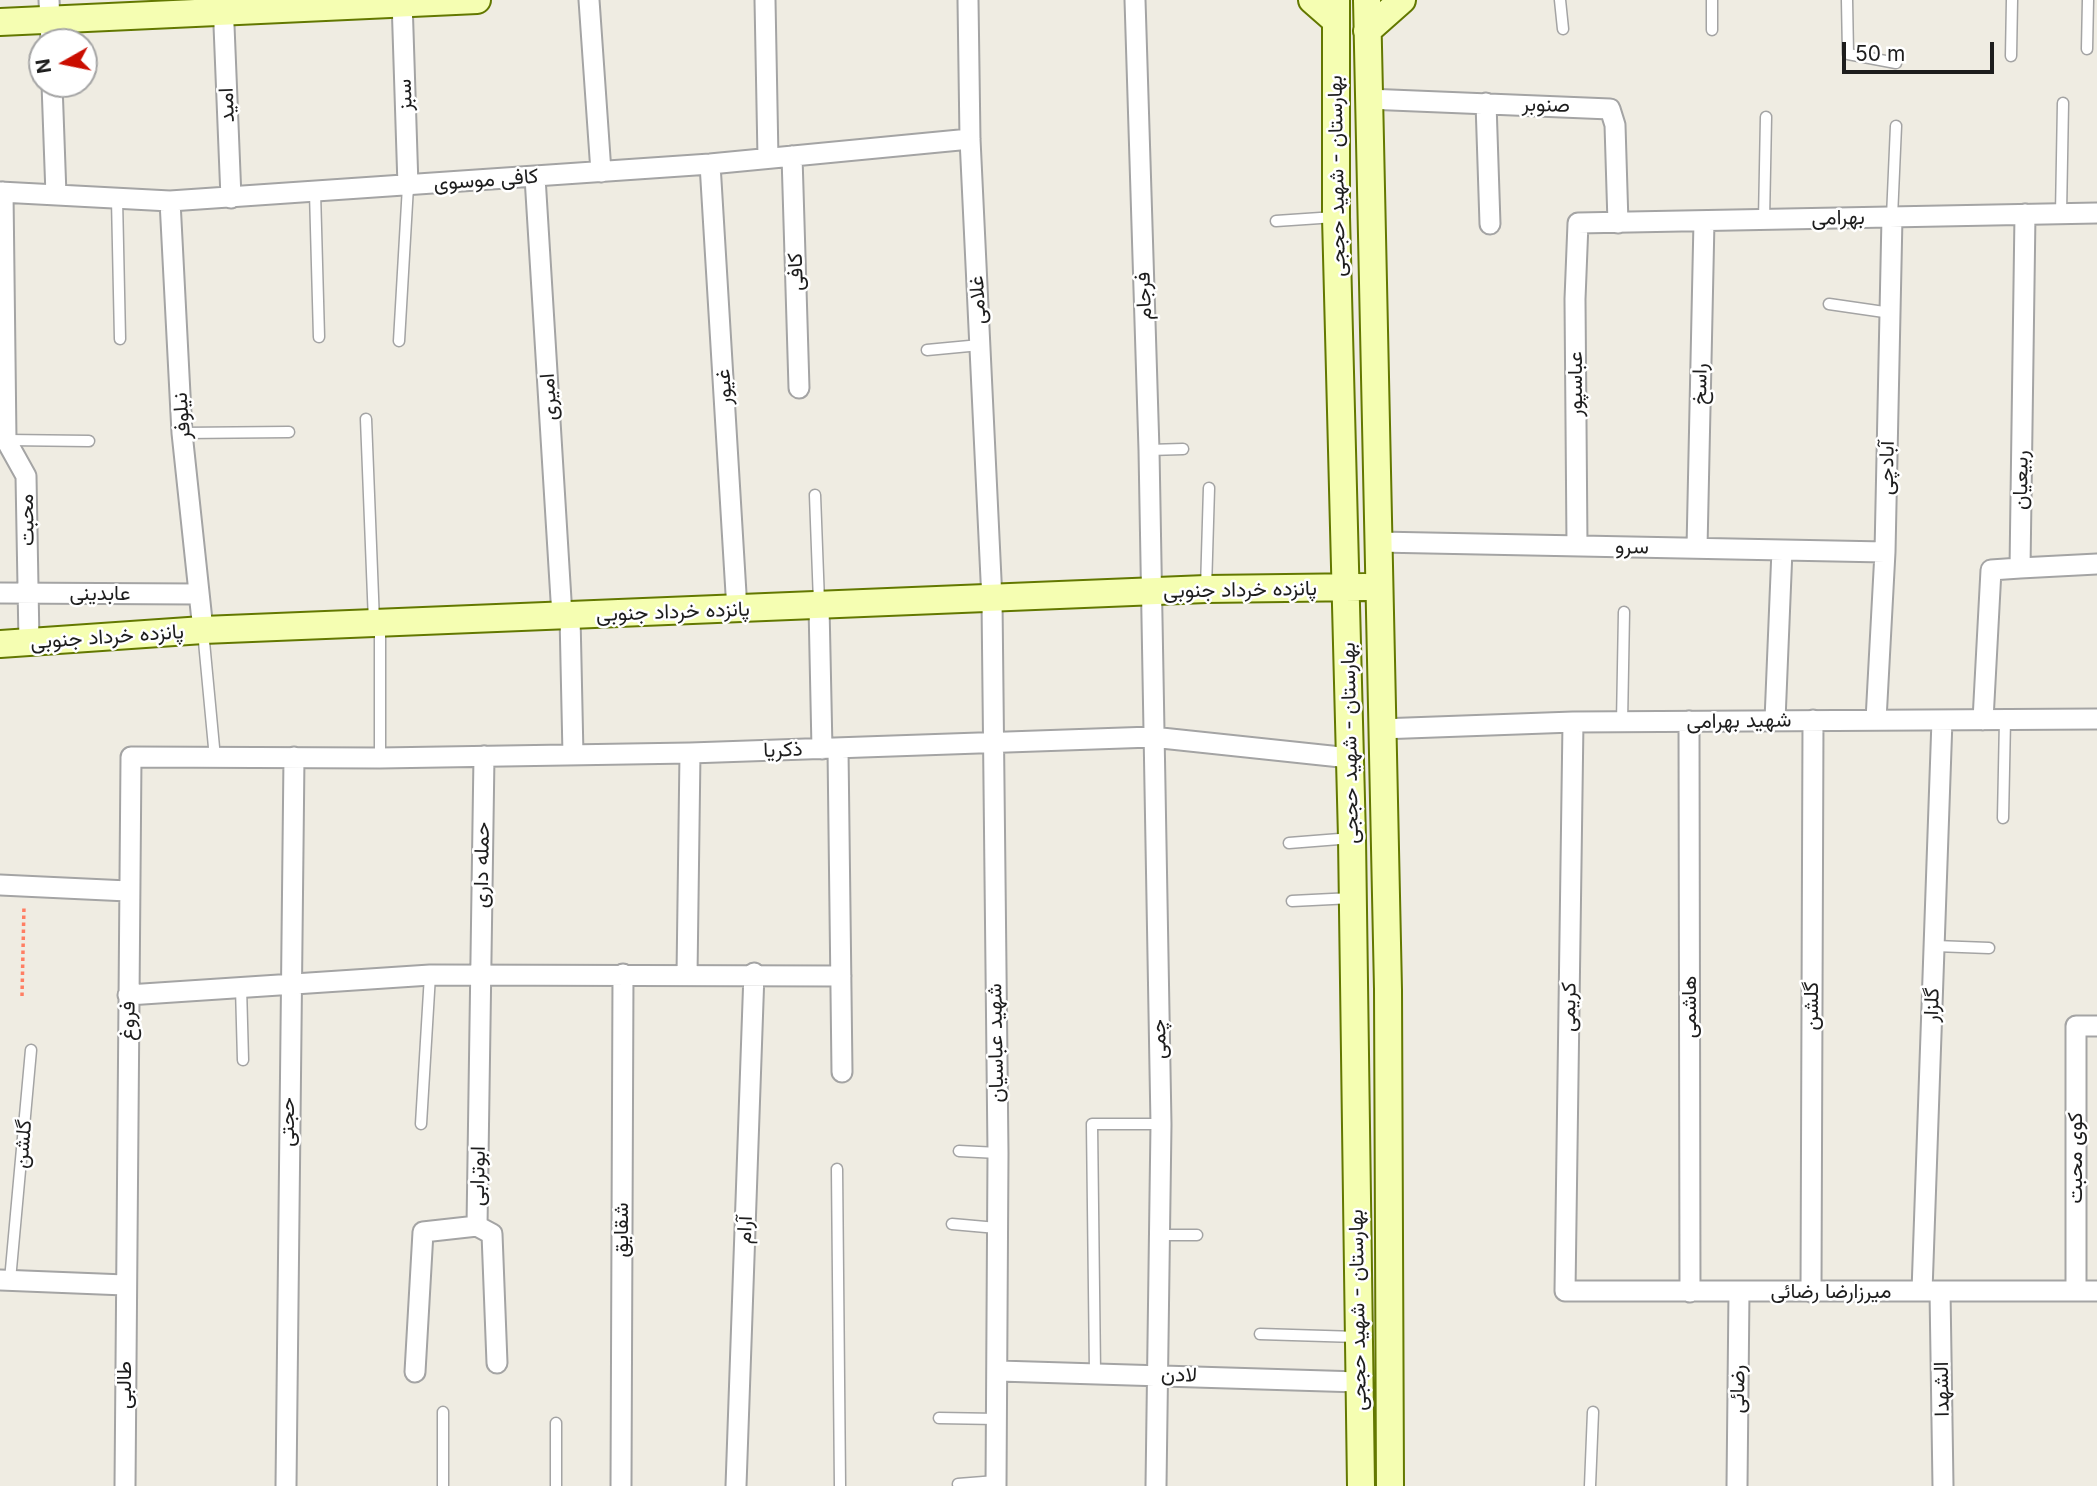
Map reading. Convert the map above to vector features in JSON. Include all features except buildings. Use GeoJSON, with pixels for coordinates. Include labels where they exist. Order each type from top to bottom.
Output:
{"type":"FeatureCollection","features":[{"type":"Feature","properties":{"kind":"main road"},"geometry":{"type":"LineString","coordinates":[[0,22],[50,21],[223,6],[477,0]]}},
{"type":"Feature","properties":{"kind":"main road"},"geometry":{"type":"LineString","coordinates":[[1312,0],[1336,10]]}},
{"type":"Feature","properties":{"kind":"main road","name":"بهارستان - شهید حججی"},"geometry":{"type":"LineString","coordinates":[[1367,0],[1380,729],[1388,989],[1390,1486]]}},
{"type":"Feature","properties":{"kind":"main road"},"geometry":{"type":"LineString","coordinates":[[1367,31],[1402,0]]}},
{"type":"Feature","properties":{"kind":"main road","name":"بهارستان - شهید حججی"},"geometry":{"type":"LineString","coordinates":[[1336,10],[1336,217],[1352,838],[1361,1486]]}},
{"type":"Feature","properties":{"kind":"main road"},"geometry":{"type":"LineString","coordinates":[[1336,86],[1352,80],[1367,94]]}},
{"type":"Feature","properties":{"kind":"main road","name":"پانزده خرداد جنوبی"},"geometry":{"type":"LineString","coordinates":[[0,644],[204,630],[377,626],[1206,589],[1379,587]]}},
{"type":"Feature","properties":{"kind":"street"},"geometry":{"type":"LineString","coordinates":[[589,0],[601,172]]}},
{"type":"Feature","properties":{"kind":"street"},"geometry":{"type":"LineString","coordinates":[[765,0],[768,158]]}},
{"type":"Feature","properties":{"kind":"street","name":"غلامی"},"geometry":{"type":"LineString","coordinates":[[968,0],[971,139],[992,600]]}},
{"type":"Feature","properties":{"kind":"street","name":"فرجام"},"geometry":{"type":"LineString","coordinates":[[1135,0],[1149,450],[1149,592]]}},
{"type":"Feature","properties":{"kind":"street","name":"سبز"},"geometry":{"type":"LineString","coordinates":[[402,2],[408,186]]}},
{"type":"Feature","properties":{"kind":"street","name":"امید"},"geometry":{"type":"LineString","coordinates":[[223,6],[231,198]]}},
{"type":"Feature","properties":{"kind":"street","name":"صنوبر"},"geometry":{"type":"LineString","coordinates":[[1367,94],[1610,109],[1615,125],[1618,223]]}},
{"type":"Feature","properties":{"kind":"street"},"geometry":{"type":"LineString","coordinates":[[53,98],[56,195]]}},
{"type":"Feature","properties":{"kind":"street"},"geometry":{"type":"LineString","coordinates":[[1486,103],[1490,223]]}},
{"type":"Feature","properties":{"kind":"street","name":"کافی موسوی"},"geometry":{"type":"LineString","coordinates":[[2,192],[170,201],[231,198],[710,164],[971,139]]}},
{"type":"Feature","properties":{"kind":"street","name":"کافی"},"geometry":{"type":"LineString","coordinates":[[792,156],[799,388]]}},
{"type":"Feature","properties":{"kind":"street","name":"غیور"},"geometry":{"type":"LineString","coordinates":[[710,164],[737,610]]}},
{"type":"Feature","properties":{"kind":"street","name":"امیری"},"geometry":{"type":"LineString","coordinates":[[535,177],[566,616],[573,755]]}},
{"type":"Feature","properties":{"kind":"street","name":"محبت"},"geometry":{"type":"LineString","coordinates":[[2,192],[6,440],[26,476],[29,642]]}},
{"type":"Feature","properties":{"kind":"street","name":"نیلوفر"},"geometry":{"type":"LineString","coordinates":[[170,201],[183,433],[204,630]]}},
{"type":"Feature","properties":{"kind":"street","name":"بهرامی"},"geometry":{"type":"LineString","coordinates":[[1578,223],[2097,213]]}},
{"type":"Feature","properties":{"kind":"street","name":"ربیعیان"},"geometry":{"type":"LineString","coordinates":[[2020,568],[2025,214]]}},
{"type":"Feature","properties":{"kind":"street","name":"آبادچی"},"geometry":{"type":"LineString","coordinates":[[1877,720],[1885,552],[1892,217]]}},
{"type":"Feature","properties":{"kind":"street","name":"راسخ"},"geometry":{"type":"LineString","coordinates":[[1697,548],[1704,221]]}},
{"type":"Feature","properties":{"kind":"street","name":"عباسپور"},"geometry":{"type":"LineString","coordinates":[[1577,545],[1575,299],[1578,223]]}},
{"type":"Feature","properties":{"kind":"street","name":"سرو"},"geometry":{"type":"LineString","coordinates":[[1378,542],[1885,552]]}},
{"type":"Feature","properties":{"kind":"street"},"geometry":{"type":"LineString","coordinates":[[1775,720],[1782,550]]}},
{"type":"Feature","properties":{"kind":"street"},"geometry":{"type":"LineString","coordinates":[[1983,720],[1991,570],[2097,564]]}},
{"type":"Feature","properties":{"kind":"street","name":"چمی"},"geometry":{"type":"LineString","coordinates":[[1149,592],[1161,1124],[1160,1374],[1156,1486]]}},
{"type":"Feature","properties":{"kind":"street","name":"عابدینی"},"geometry":{"type":"LineString","coordinates":[[0,593],[200,594]]}},
{"type":"Feature","properties":{"kind":"street","name":"شهید عباسیان"},"geometry":{"type":"LineString","coordinates":[[992,600],[999,1371],[996,1483]]}},
{"type":"Feature","properties":{"kind":"street"},"geometry":{"type":"LineString","coordinates":[[819,606],[830,749],[841,976],[842,1072]]}},
{"type":"Feature","properties":{"kind":"street","name":"شهید بهرامی"},"geometry":{"type":"LineString","coordinates":[[1380,729],[1573,722],[2097,719]]}},
{"type":"Feature","properties":{"kind":"street","name":"گلشن"},"geometry":{"type":"LineString","coordinates":[[1811,1292],[1813,720]]}},
{"type":"Feature","properties":{"kind":"street","name":"گلزار"},"geometry":{"type":"LineString","coordinates":[[1931,1291],[1934,946],[1942,720]]}},
{"type":"Feature","properties":{"kind":"street","name":"کریمی"},"geometry":{"type":"LineString","coordinates":[[1565,1291],[1573,722]]}},
{"type":"Feature","properties":{"kind":"street","name":"هاشمی"},"geometry":{"type":"LineString","coordinates":[[1689,722],[1690,1292]]}},
{"type":"Feature","properties":{"kind":"street","name":"ذکریا"},"geometry":{"type":"LineString","coordinates":[[131,757],[380,758],[690,753],[1152,737],[1350,758]]}},
{"type":"Feature","properties":{"kind":"street"},"geometry":{"type":"LineString","coordinates":[[687,975],[690,753]]}},
{"type":"Feature","properties":{"kind":"street","name":"حمله داری"},"geometry":{"type":"LineString","coordinates":[[481,974],[484,756]]}},
{"type":"Feature","properties":{"kind":"street","name":"فروغ"},"geometry":{"type":"LineString","coordinates":[[125,1284],[131,757]]}},
{"type":"Feature","properties":{"kind":"street","name":"حجتی"},"geometry":{"type":"LineString","coordinates":[[286,1486],[293,757]]}},
{"type":"Feature","properties":{"kind":"street"},"geometry":{"type":"LineString","coordinates":[[0,885],[128,891]]}},
{"type":"Feature","properties":{"kind":"street","name":"ابوترابی"},"geometry":{"type":"LineString","coordinates":[[415,1372],[423,1232],[477,1226],[481,974]]}},
{"type":"Feature","properties":{"kind":"street","name":"شقایق"},"geometry":{"type":"LineString","coordinates":[[621,1486],[623,974]]}},
{"type":"Feature","properties":{"kind":"street","name":"آرام"},"geometry":{"type":"LineString","coordinates":[[736,1486],[754,974]]}},
{"type":"Feature","properties":{"kind":"street"},"geometry":{"type":"LineString","coordinates":[[128,995],[289,982],[430,975],[841,976]]}},
{"type":"Feature","properties":{"kind":"street","name":"کوی محبت"},"geometry":{"type":"LineString","coordinates":[[2076,1291],[2076,1026],[2097,1026]]}},
{"type":"Feature","properties":{"kind":"street"},"geometry":{"type":"LineString","coordinates":[[477,1226],[492,1234],[497,1363]]}},
{"type":"Feature","properties":{"kind":"street"},"geometry":{"type":"LineString","coordinates":[[5,1280],[125,1284]]}},
{"type":"Feature","properties":{"kind":"street","name":"طالبی"},"geometry":{"type":"LineString","coordinates":[[125,1284],[125,1486]]}},
{"type":"Feature","properties":{"kind":"street","name":"میرزارضا رضائی"},"geometry":{"type":"LineString","coordinates":[[1565,1291],[2097,1291]]}},
{"type":"Feature","properties":{"kind":"street","name":"الشهدا"},"geometry":{"type":"LineString","coordinates":[[1931,1291],[1943,1486]]}},
{"type":"Feature","properties":{"kind":"street","name":"رضائی"},"geometry":{"type":"LineString","coordinates":[[1737,1486],[1739,1292]]}},
{"type":"Feature","properties":{"kind":"street","name":"لادن"},"geometry":{"type":"LineString","coordinates":[[999,1371],[1359,1382]]}},
{"type":"Feature","properties":{"kind":"lane"},"geometry":{"type":"LineString","coordinates":[[1560,0],[1563,29]]}},
{"type":"Feature","properties":{"kind":"lane"},"geometry":{"type":"LineString","coordinates":[[1712,0],[1712,30]]}},
{"type":"Feature","properties":{"kind":"lane"},"geometry":{"type":"LineString","coordinates":[[1847,0],[1848,54],[1896,63]]}},
{"type":"Feature","properties":{"kind":"lane"},"geometry":{"type":"LineString","coordinates":[[2011,56],[2012,0]]}},
{"type":"Feature","properties":{"kind":"lane"},"geometry":{"type":"LineString","coordinates":[[2087,49],[2088,0]]}},
{"type":"Feature","properties":{"kind":"lane"},"geometry":{"type":"LineString","coordinates":[[2061,214],[2063,103]]}},
{"type":"Feature","properties":{"kind":"lane"},"geometry":{"type":"LineString","coordinates":[[1764,220],[1766,117]]}},
{"type":"Feature","properties":{"kind":"lane"},"geometry":{"type":"LineString","coordinates":[[1892,217],[1896,126]]}},
{"type":"Feature","properties":{"kind":"lane"},"geometry":{"type":"LineString","coordinates":[[399,341],[408,186]]}},
{"type":"Feature","properties":{"kind":"lane"},"geometry":{"type":"LineString","coordinates":[[315,192],[319,337]]}},
{"type":"Feature","properties":{"kind":"lane"},"geometry":{"type":"LineString","coordinates":[[117,199],[120,339]]}},
{"type":"Feature","properties":{"kind":"lane"},"geometry":{"type":"LineString","coordinates":[[1276,221],[1336,217]]}},
{"type":"Feature","properties":{"kind":"lane"},"geometry":{"type":"LineString","coordinates":[[1829,304],[1891,313]]}},
{"type":"Feature","properties":{"kind":"lane"},"geometry":{"type":"LineString","coordinates":[[927,350],[980,345]]}},
{"type":"Feature","properties":{"kind":"lane"},"geometry":{"type":"LineString","coordinates":[[366,419],[377,626],[380,758]]}},
{"type":"Feature","properties":{"kind":"lane"},"geometry":{"type":"LineString","coordinates":[[183,433],[289,432]]}},
{"type":"Feature","properties":{"kind":"lane"},"geometry":{"type":"LineString","coordinates":[[6,440],[89,441]]}},
{"type":"Feature","properties":{"kind":"lane"},"geometry":{"type":"LineString","coordinates":[[1149,450],[1183,449]]}},
{"type":"Feature","properties":{"kind":"lane"},"geometry":{"type":"LineString","coordinates":[[1206,589],[1209,488]]}},
{"type":"Feature","properties":{"kind":"lane"},"geometry":{"type":"LineString","coordinates":[[815,495],[819,606]]}},
{"type":"Feature","properties":{"kind":"lane"},"geometry":{"type":"LineString","coordinates":[[1622,723],[1624,612]]}},
{"type":"Feature","properties":{"kind":"lane"},"geometry":{"type":"LineString","coordinates":[[204,630],[215,758]]}},
{"type":"Feature","properties":{"kind":"lane"},"geometry":{"type":"LineString","coordinates":[[2003,818],[2005,720]]}},
{"type":"Feature","properties":{"kind":"lane"},"geometry":{"type":"LineString","coordinates":[[1289,843],[1352,838]]}},
{"type":"Feature","properties":{"kind":"lane"},"geometry":{"type":"LineString","coordinates":[[1292,901],[1353,898]]}},
{"type":"Feature","properties":{"kind":"lane"},"geometry":{"type":"LineString","coordinates":[[1934,946],[1989,948]]}},
{"type":"Feature","properties":{"kind":"lane"},"geometry":{"type":"LineString","coordinates":[[421,1124],[430,975]]}},
{"type":"Feature","properties":{"kind":"lane"},"geometry":{"type":"LineString","coordinates":[[241,986],[243,1060]]}},
{"type":"Feature","properties":{"kind":"lane","name":"گلشن"},"geometry":{"type":"LineString","coordinates":[[5,1280],[31,1050]]}},
{"type":"Feature","properties":{"kind":"lane"},"geometry":{"type":"LineString","coordinates":[[1095,1372],[1091,1124],[1161,1124]]}},
{"type":"Feature","properties":{"kind":"lane"},"geometry":{"type":"LineString","coordinates":[[959,1152],[998,1153]]}},
{"type":"Feature","properties":{"kind":"lane"},"geometry":{"type":"LineString","coordinates":[[837,1169],[840,1486]]}},
{"type":"Feature","properties":{"kind":"lane"},"geometry":{"type":"LineString","coordinates":[[952,1224],[997,1227]]}},
{"type":"Feature","properties":{"kind":"lane"},"geometry":{"type":"LineString","coordinates":[[1159,1235],[1197,1235]]}},
{"type":"Feature","properties":{"kind":"lane"},"geometry":{"type":"LineString","coordinates":[[1260,1334],[1357,1337]]}},
{"type":"Feature","properties":{"kind":"lane"},"geometry":{"type":"LineString","coordinates":[[443,1412],[443,1486]]}},
{"type":"Feature","properties":{"kind":"lane"},"geometry":{"type":"LineString","coordinates":[[1590,1486],[1593,1412]]}},
{"type":"Feature","properties":{"kind":"lane"},"geometry":{"type":"LineString","coordinates":[[940,1418],[998,1419]]}},
{"type":"Feature","properties":{"kind":"lane"},"geometry":{"type":"LineString","coordinates":[[556,1423],[556,1486]]}},
{"type":"Feature","properties":{"kind":"lane"},"geometry":{"type":"LineString","coordinates":[[958,1484],[996,1483]]}},
{"type":"Feature","properties":{"kind":"path"},"geometry":{"type":"LineString","coordinates":[[22,996],[24,886]]}}]}
